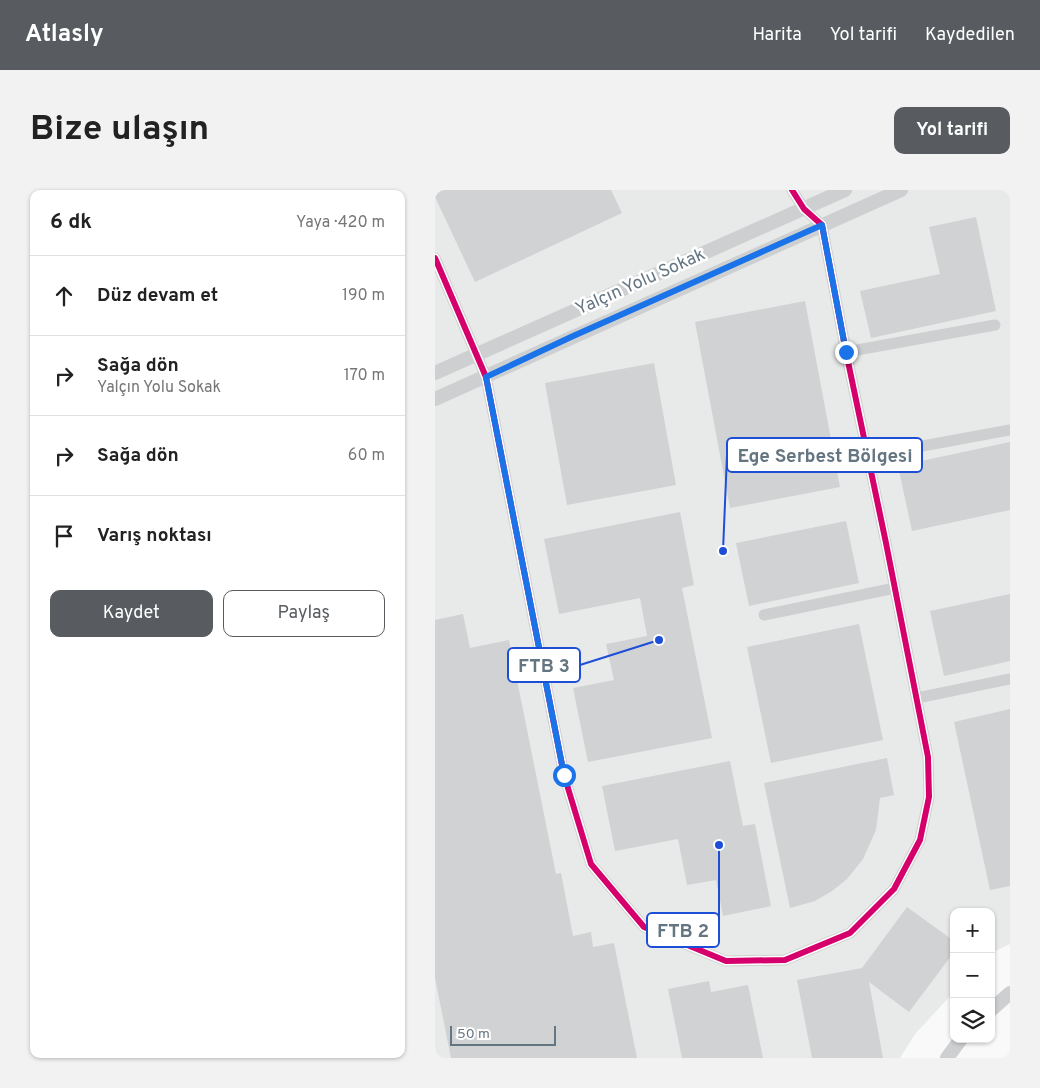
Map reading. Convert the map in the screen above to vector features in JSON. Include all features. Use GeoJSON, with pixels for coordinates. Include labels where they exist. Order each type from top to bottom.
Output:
{"type":"FeatureCollection","features":[{"type":"Feature","properties":{"kind":"street"},"geometry":{"type":"LineString","coordinates":[[435,258],[486,377],[564,775],[591,864],[644,928],[726,961],[785,960],[850,933],[895,889],[919,840],[929,797],[928,757],[917,698],[822,225],[804,208],[792,190]]}},
{"type":"Feature","properties":{"kind":"street","name":"Yalçın Yolu Sokak"},"geometry":{"type":"LineString","coordinates":[[435,373],[845,190]]}},
{"type":"Feature","properties":{"kind":"street","name":"Yalçın Yolu Sokak"},"geometry":{"type":"LineString","coordinates":[[435,400],[580,333],[901,190]]}},
{"type":"Feature","properties":{"kind":"street"},"geometry":{"type":"LineString","coordinates":[[846,352],[995,325]]}},
{"type":"Feature","properties":{"kind":"street"},"geometry":{"type":"LineString","coordinates":[[868,456],[1010,430]]}},
{"type":"Feature","properties":{"kind":"street"},"geometry":{"type":"LineString","coordinates":[[764,615],[895,588]]}},
{"type":"Feature","properties":{"kind":"street"},"geometry":{"type":"LineString","coordinates":[[917,698],[1010,679]]}},
{"type":"Feature","properties":{"kind":"street"},"geometry":{"type":"LineString","coordinates":[[995,1006],[1010,993]]}},
{"type":"Feature","properties":{"kind":"street"},"geometry":{"type":"LineString","coordinates":[[947,1058],[958,1043]]}},
{"type":"Feature","properties":{"kind":"shaded area"},"geometry":{"type":"Polygon","coordinates":[[[435,190],[1010,190],[1010,944],[995,951],[995,908],[950,908],[950,996],[915,1034],[900,1058],[435,1058],[435,190]]]}},
{"type":"Feature","properties":{"kind":"building"},"geometry":{"type":"Polygon","coordinates":[[[435,190],[611,190],[622,213],[475,282],[435,197],[435,190]]]}},
{"type":"Feature","properties":{"kind":"building"},"geometry":{"type":"Polygon","coordinates":[[[976,217],[996,311],[871,338],[860,291],[940,274],[929,227],[976,217]]]}},
{"type":"Feature","properties":{"kind":"building"},"geometry":{"type":"Polygon","coordinates":[[[805,301],[840,487],[730,508],[695,322],[805,301]]]}},
{"type":"Feature","properties":{"kind":"building"},"geometry":{"type":"Polygon","coordinates":[[[654,363],[676,485],[567,505],[545,383],[654,363]]]}},
{"type":"Feature","properties":{"kind":"building"},"geometry":{"type":"Polygon","coordinates":[[[1010,442],[1010,510],[912,531],[898,466],[1010,442]]]}},
{"type":"Feature","properties":{"kind":"building"},"geometry":{"type":"Polygon","coordinates":[[[680,512],[694,585],[682,588],[712,738],[588,762],[573,688],[614,680],[606,644],[647,636],[640,598],[559,614],[544,539],[680,512]]]}},
{"type":"Feature","properties":{"kind":"building"},"geometry":{"type":"Polygon","coordinates":[[[846,521],[859,583],[749,606],[736,543],[846,521]]]}},
{"type":"Feature","properties":{"kind":"building"},"geometry":{"type":"Polygon","coordinates":[[[1010,594],[1010,661],[944,676],[930,611],[1010,594]]]}},
{"type":"Feature","properties":{"kind":"building"},"geometry":{"type":"Polygon","coordinates":[[[463,614],[470,648],[509,640],[556,874],[561,873],[573,936],[591,932],[593,947],[614,943],[637,1058],[451,1058],[435,978],[435,620],[463,614]]]}},
{"type":"Feature","properties":{"kind":"building"},"geometry":{"type":"Polygon","coordinates":[[[859,624],[883,740],[771,763],[747,647],[859,624]]]}},
{"type":"Feature","properties":{"kind":"building"},"geometry":{"type":"Polygon","coordinates":[[[1010,709],[1010,886],[990,890],[954,722],[1010,709]]]}},
{"type":"Feature","properties":{"kind":"building"},"geometry":{"type":"Polygon","coordinates":[[[887,758],[894,795],[880,798],[876,830],[863,859],[847,879],[832,891],[815,901],[790,908],[764,783],[887,758]]]}},
{"type":"Feature","properties":{"kind":"building"},"geometry":{"type":"Polygon","coordinates":[[[730,761],[743,826],[755,824],[771,906],[723,916],[716,880],[687,885],[678,839],[615,851],[602,786],[730,761]]]}},
{"type":"Feature","properties":{"kind":"building"},"geometry":{"type":"Polygon","coordinates":[[[907,907],[950,938],[950,957],[909,1012],[869,982],[883,1058],[812,1058],[797,980],[862,968],[907,907]]]}},
{"type":"Feature","properties":{"kind":"building"},"geometry":{"type":"Polygon","coordinates":[[[709,981],[711,992],[748,985],[763,1058],[682,1058],[668,989],[709,981]]]}},
{"type":"Feature","properties":{"kind":"cycle path"},"geometry":{"type":"LineString","coordinates":[[435,258],[486,377],[564,775],[591,864],[644,927],[726,961],[785,960],[850,933],[894,889],[920,840],[929,797],[928,757],[822,225],[804,209],[792,190]]}},
{"type":"Feature","properties":{"kind":"place","name":"Ege Serbest Bölgesi"},"geometry":{"type":"Point","coordinates":[723,551]}},
{"type":"Feature","properties":{"kind":"place","name":"FTB 3"},"geometry":{"type":"Point","coordinates":[659,640]}},
{"type":"Feature","properties":{"kind":"place","name":"FTB 2"},"geometry":{"type":"Point","coordinates":[719,845]}},
{"type":"Feature","properties":{"kind":"route"},"geometry":{"type":"LineString","coordinates":[[564,775],[486,377],[822,225],[846,352]]}}]}
